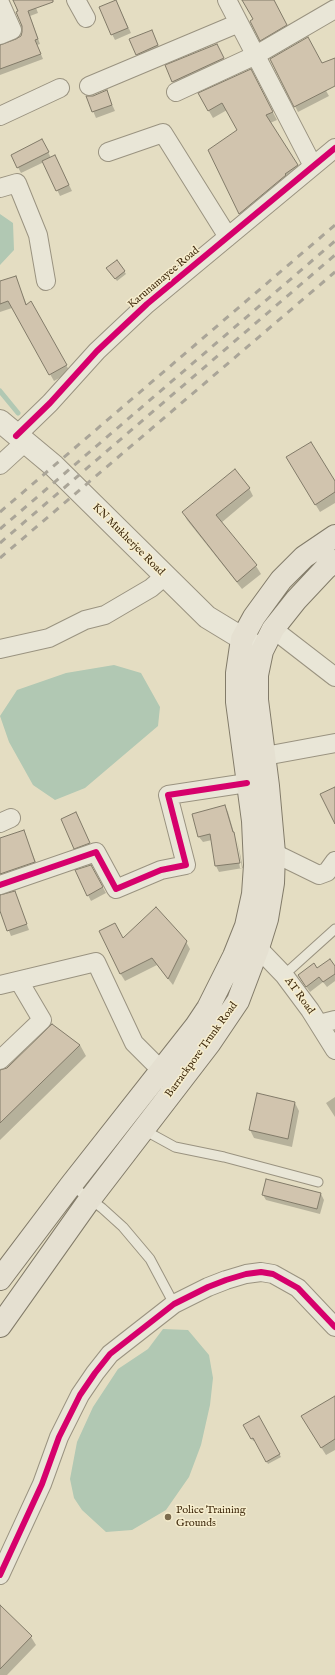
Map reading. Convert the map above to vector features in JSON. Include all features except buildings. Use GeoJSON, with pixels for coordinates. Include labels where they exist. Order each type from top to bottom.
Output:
{"type":"FeatureCollection","features":[{"type":"Feature","properties":{"kind":"main road","name":"Barrackpore Trunk Road"},"geometry":{"type":"LineString","coordinates":[[6,1268],[162,1071],[208,1008],[234,956],[246,926],[253,894],[255,865],[252,821],[237,702],[237,673],[242,639],[254,617],[281,580],[304,557],[335,536]]}},
{"type":"Feature","properties":{"kind":"main road","name":"Barrackpore Trunk Road"},"geometry":{"type":"LineString","coordinates":[[0,1326],[90,1199],[209,1044],[236,1005],[258,948],[270,902],[273,883],[274,853],[265,756],[256,700],[257,675],[262,651],[273,629],[296,600],[326,568],[335,561]]}},
{"type":"Feature","properties":{"kind":"street"},"geometry":{"type":"LineString","coordinates":[[76,0],[86,18]]}},
{"type":"Feature","properties":{"kind":"street"},"geometry":{"type":"LineString","coordinates":[[227,0],[313,166]]}},
{"type":"Feature","properties":{"kind":"street"},"geometry":{"type":"LineString","coordinates":[[0,3],[12,30],[0,35]]}},
{"type":"Feature","properties":{"kind":"street"},"geometry":{"type":"LineString","coordinates":[[176,92],[256,55],[335,9]]}},
{"type":"Feature","properties":{"kind":"street"},"geometry":{"type":"LineString","coordinates":[[89,86],[240,23]]}},
{"type":"Feature","properties":{"kind":"street"},"geometry":{"type":"LineString","coordinates":[[0,116],[60,88]]}},
{"type":"Feature","properties":{"kind":"street"},"geometry":{"type":"LineString","coordinates":[[108,152],[163,132],[228,237]]}},
{"type":"Feature","properties":{"kind":"street","name":"Karunamayee Road"},"geometry":{"type":"LineString","coordinates":[[0,465],[50,403],[97,351],[147,304],[335,148]]}},
{"type":"Feature","properties":{"kind":"street"},"geometry":{"type":"LineString","coordinates":[[0,188],[17,183],[38,235],[46,281]]}},
{"type":"Feature","properties":{"kind":"street","name":"KN Mukherjee Road"},"geometry":{"type":"LineString","coordinates":[[0,421],[54,466],[208,617],[262,651]]}},
{"type":"Feature","properties":{"kind":"street"},"geometry":{"type":"LineString","coordinates":[[0,649],[50,638],[85,620],[105,615],[151,588],[165,576]]}},
{"type":"Feature","properties":{"kind":"street"},"geometry":{"type":"LineString","coordinates":[[273,629],[335,677]]}},
{"type":"Feature","properties":{"kind":"street"},"geometry":{"type":"LineString","coordinates":[[265,756],[335,743]]}},
{"type":"Feature","properties":{"kind":"street"},"geometry":{"type":"LineString","coordinates":[[0,885],[96,852],[116,889],[161,870],[186,865],[168,795],[247,783]]}},
{"type":"Feature","properties":{"kind":"street"},"geometry":{"type":"LineString","coordinates":[[274,853],[319,875],[327,872],[335,861]]}},
{"type":"Feature","properties":{"kind":"street","name":"AT Road"},"geometry":{"type":"LineString","coordinates":[[258,948],[327,1022],[335,1050]]}},
{"type":"Feature","properties":{"kind":"street"},"geometry":{"type":"LineString","coordinates":[[0,985],[96,962],[134,1043],[162,1071]]}},
{"type":"Feature","properties":{"kind":"street"},"geometry":{"type":"LineString","coordinates":[[0,1060],[42,1020],[18,981]]}},
{"type":"Feature","properties":{"kind":"street"},"geometry":{"type":"LineString","coordinates":[[0,1575],[42,1484],[59,1437],[80,1395],[110,1354],[174,1304],[226,1280],[246,1274],[261,1272],[273,1274],[298,1288],[335,1327]]}},
{"type":"Feature","properties":{"kind":"lane"},"geometry":{"type":"LineString","coordinates":[[284,975],[335,929]]}},
{"type":"Feature","properties":{"kind":"lane"},"geometry":{"type":"LineString","coordinates":[[144,1130],[175,1147],[224,1157],[318,1182]]}},
{"type":"Feature","properties":{"kind":"lane"},"geometry":{"type":"LineString","coordinates":[[71,1185],[102,1208],[124,1227],[150,1259],[174,1304]]}},
{"type":"Feature","properties":{"kind":"shaded area"},"geometry":{"type":"Polygon","coordinates":[[[0,214],[13,223],[14,250],[0,265],[0,214]]]}},
{"type":"Feature","properties":{"kind":"shaded area"},"geometry":{"type":"Polygon","coordinates":[[[114,665],[141,673],[160,707],[158,726],[85,788],[55,800],[33,785],[9,742],[0,716],[17,690],[66,673],[114,665]]]}},
{"type":"Feature","properties":{"kind":"shaded area"},"geometry":{"type":"Polygon","coordinates":[[[163,1329],[188,1330],[209,1355],[213,1378],[210,1405],[201,1445],[189,1477],[166,1510],[132,1530],[106,1532],[82,1510],[74,1498],[70,1479],[77,1442],[93,1407],[118,1369],[148,1349],[163,1329]]]}},
{"type":"Feature","properties":{"kind":"waterway"},"geometry":{"type":"LineString","coordinates":[[0,391],[18,413]]}},
{"type":"Feature","properties":{"kind":"railway"},"geometry":{"type":"LineString","coordinates":[[0,512],[335,225]]}},
{"type":"Feature","properties":{"kind":"railway"},"geometry":{"type":"LineString","coordinates":[[0,529],[335,241]]}},
{"type":"Feature","properties":{"kind":"railway"},"geometry":{"type":"LineString","coordinates":[[0,543],[335,255]]}},
{"type":"Feature","properties":{"kind":"railway"},"geometry":{"type":"LineString","coordinates":[[0,558],[335,272]]}},
{"type":"Feature","properties":{"kind":"cycle path"},"geometry":{"type":"LineString","coordinates":[[16,436],[50,403],[97,351],[147,304],[335,148]]}},
{"type":"Feature","properties":{"kind":"cycle path"},"geometry":{"type":"LineString","coordinates":[[0,885],[96,852],[116,889],[161,870],[186,865],[168,795],[247,783]]}},
{"type":"Feature","properties":{"kind":"cycle path"},"geometry":{"type":"LineString","coordinates":[[0,1575],[42,1484],[59,1437],[80,1395],[110,1354],[174,1304],[226,1280],[246,1274],[261,1272],[273,1274],[298,1288],[335,1327]]}},
{"type":"Feature","properties":{"kind":"place","name":"Police Training Grounds"},"geometry":{"type":"Point","coordinates":[168,1517]}}]}
